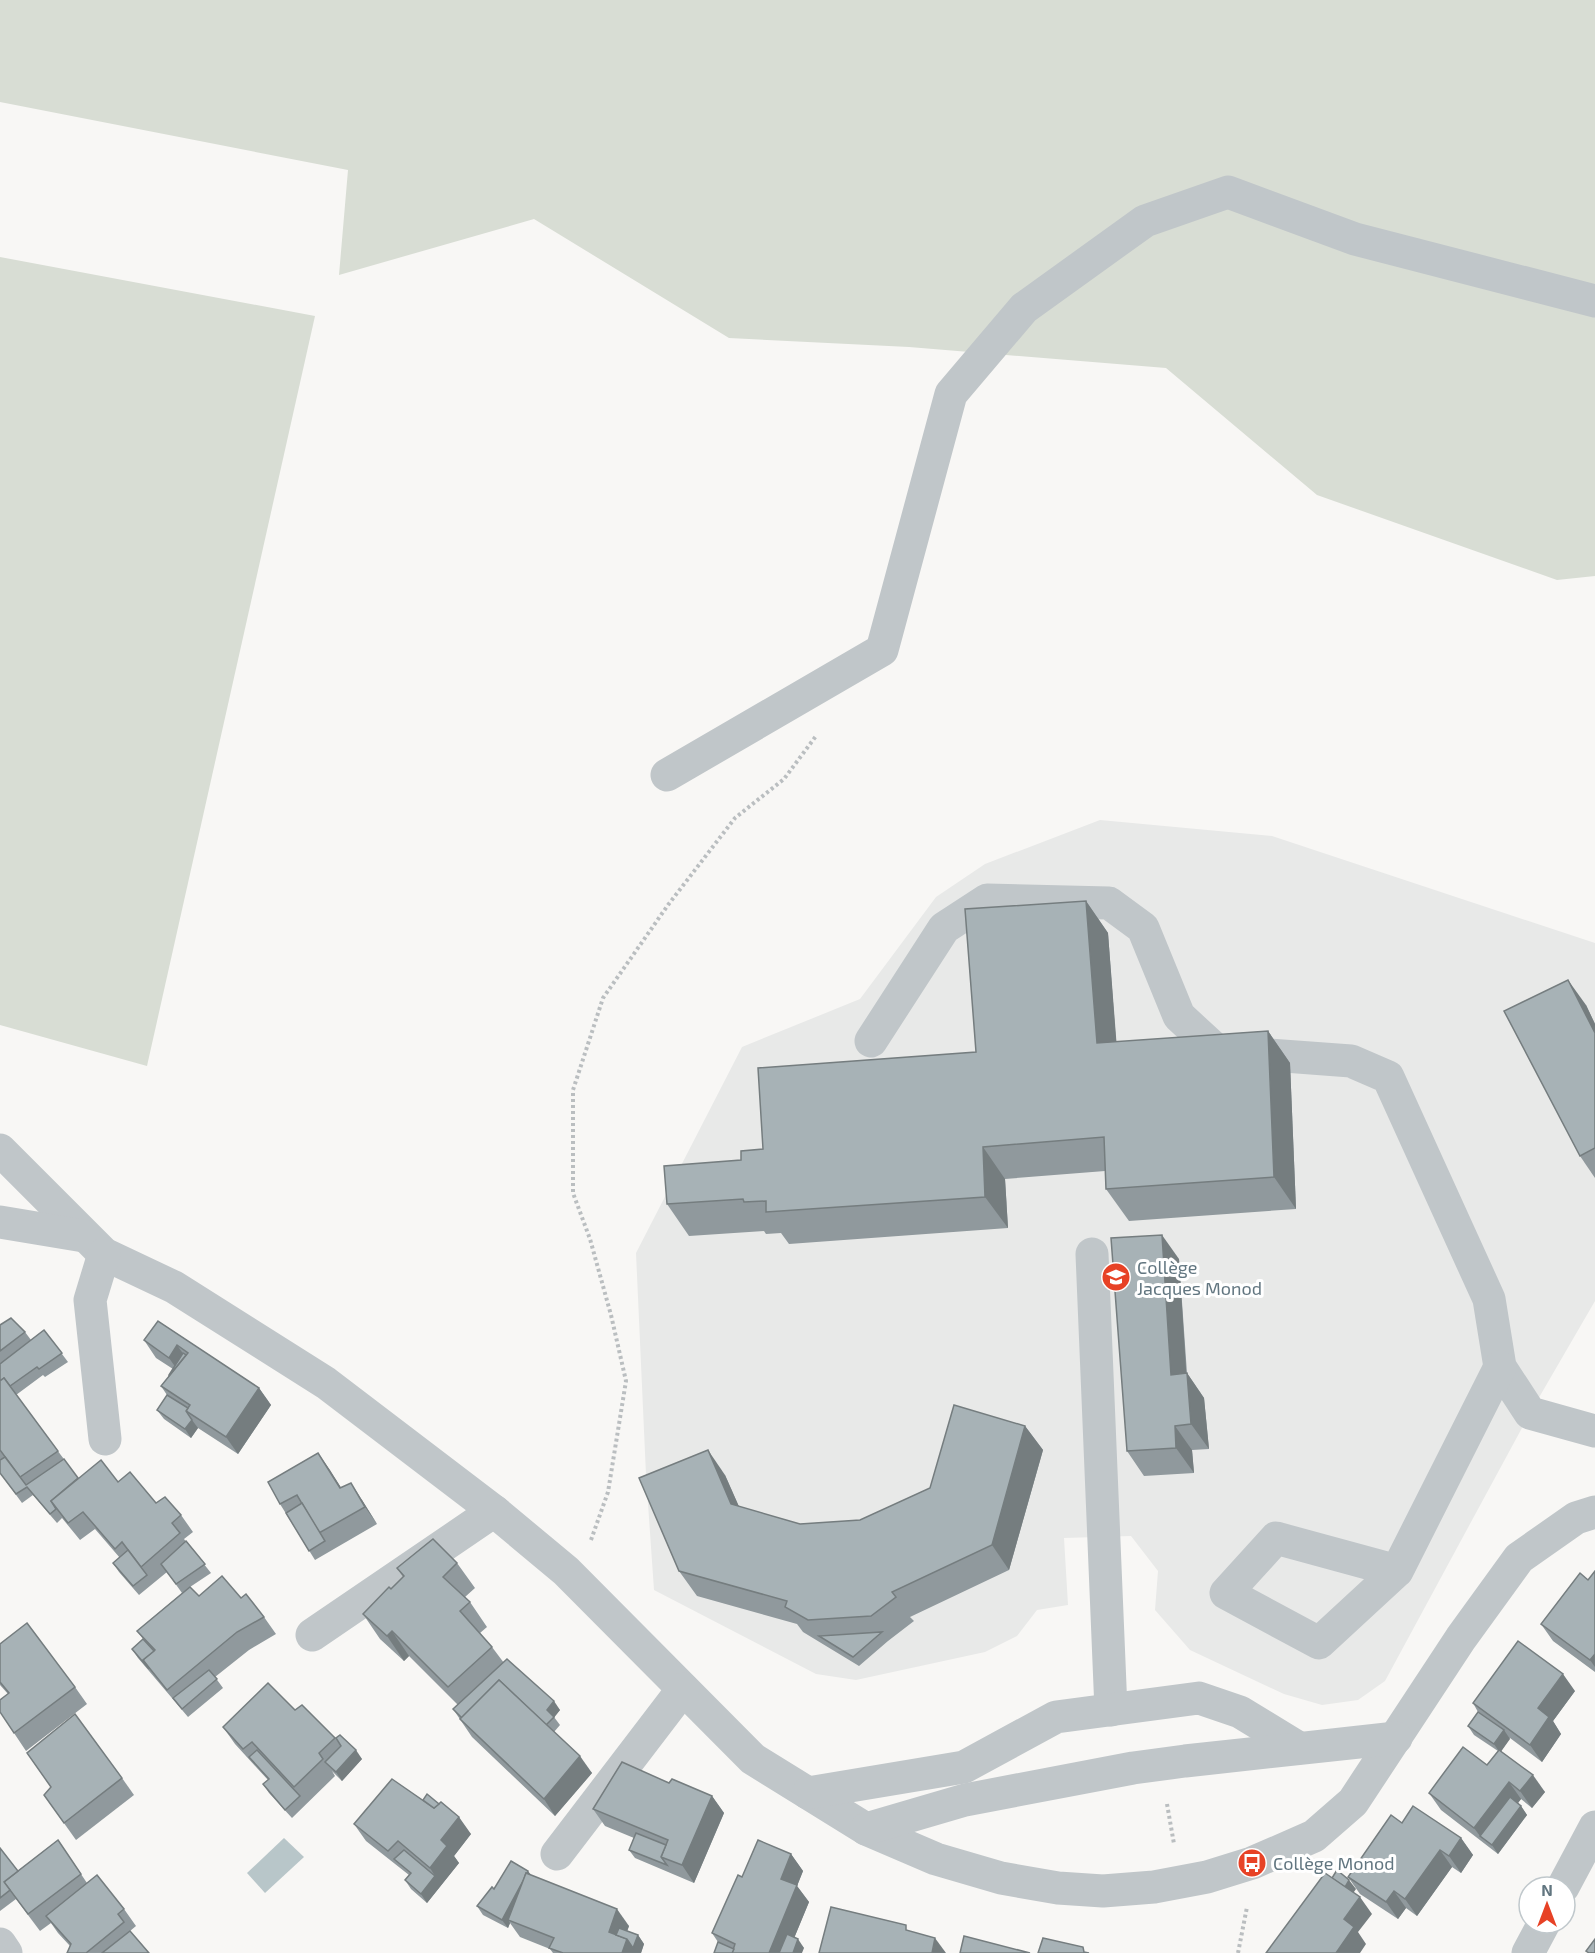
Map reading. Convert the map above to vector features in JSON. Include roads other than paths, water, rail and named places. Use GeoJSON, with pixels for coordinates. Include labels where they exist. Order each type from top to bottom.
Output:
{"type":"FeatureCollection","features":[{"type":"Feature","properties":{"kind":"street"},"geometry":{"type":"LineString","coordinates":[[667,775],[882,650],[951,394],[1024,308],[1145,220],[1228,192],[1355,239],[1595,301]]}},
{"type":"Feature","properties":{"kind":"street"},"geometry":{"type":"LineString","coordinates":[[871,1041],[944,928],[987,900],[1109,903],[1143,928],[1179,1016],[1217,1051],[1351,1061],[1388,1077],[1489,1299],[1500,1367],[1530,1413],[1595,1431]]}},
{"type":"Feature","properties":{"kind":"street"},"geometry":{"type":"LineString","coordinates":[[0,1150],[94,1245],[90,1300],[105,1439]]}},
{"type":"Feature","properties":{"kind":"street"},"geometry":{"type":"LineString","coordinates":[[0,1222],[94,1245],[174,1287],[326,1383],[494,1511],[576,1581],[753,1759],[866,1829],[936,1859],[1001,1878],[1058,1888],[1103,1891],[1154,1887],[1207,1877],[1252,1863],[1314,1836],[1353,1802],[1461,1638],[1519,1558],[1576,1518],[1595,1512]]}},
{"type":"Feature","properties":{"kind":"street"},"geometry":{"type":"LineString","coordinates":[[1092,1254],[1111,1710]]}},
{"type":"Feature","properties":{"kind":"street"},"geometry":{"type":"LineString","coordinates":[[1397,1571],[1500,1367]]}},
{"type":"Feature","properties":{"kind":"street"},"geometry":{"type":"LineString","coordinates":[[312,1635],[494,1511]]}},
{"type":"Feature","properties":{"kind":"street"},"geometry":{"type":"LineString","coordinates":[[557,1854],[683,1689]]}},
{"type":"Feature","properties":{"kind":"street"},"geometry":{"type":"LineString","coordinates":[[808,1792],[964,1767],[1056,1717],[1198,1698],[1240,1712],[1299,1748]]}},
{"type":"Feature","properties":{"kind":"street"},"geometry":{"type":"LineString","coordinates":[[866,1829],[965,1800],[1133,1768],[1396,1738]]}},
{"type":"Feature","properties":{"kind":"street"},"geometry":{"type":"LineString","coordinates":[[1569,1875],[1595,1827]]}},
{"type":"Feature","properties":{"kind":"street"},"geometry":{"type":"LineString","coordinates":[[1528,1953],[1538,1935]]}},
{"type":"Feature","properties":{"kind":"street"},"geometry":{"type":"LineString","coordinates":[[0,1944],[6,1953]]}},
{"type":"Feature","properties":{"kind":"place","name":"Collège Jacques Monod"},"geometry":{"type":"Point","coordinates":[1116,1277]}},
{"type":"Feature","properties":{"kind":"place","name":"Collège Monod"},"geometry":{"type":"Point","coordinates":[1252,1863]}}]}
